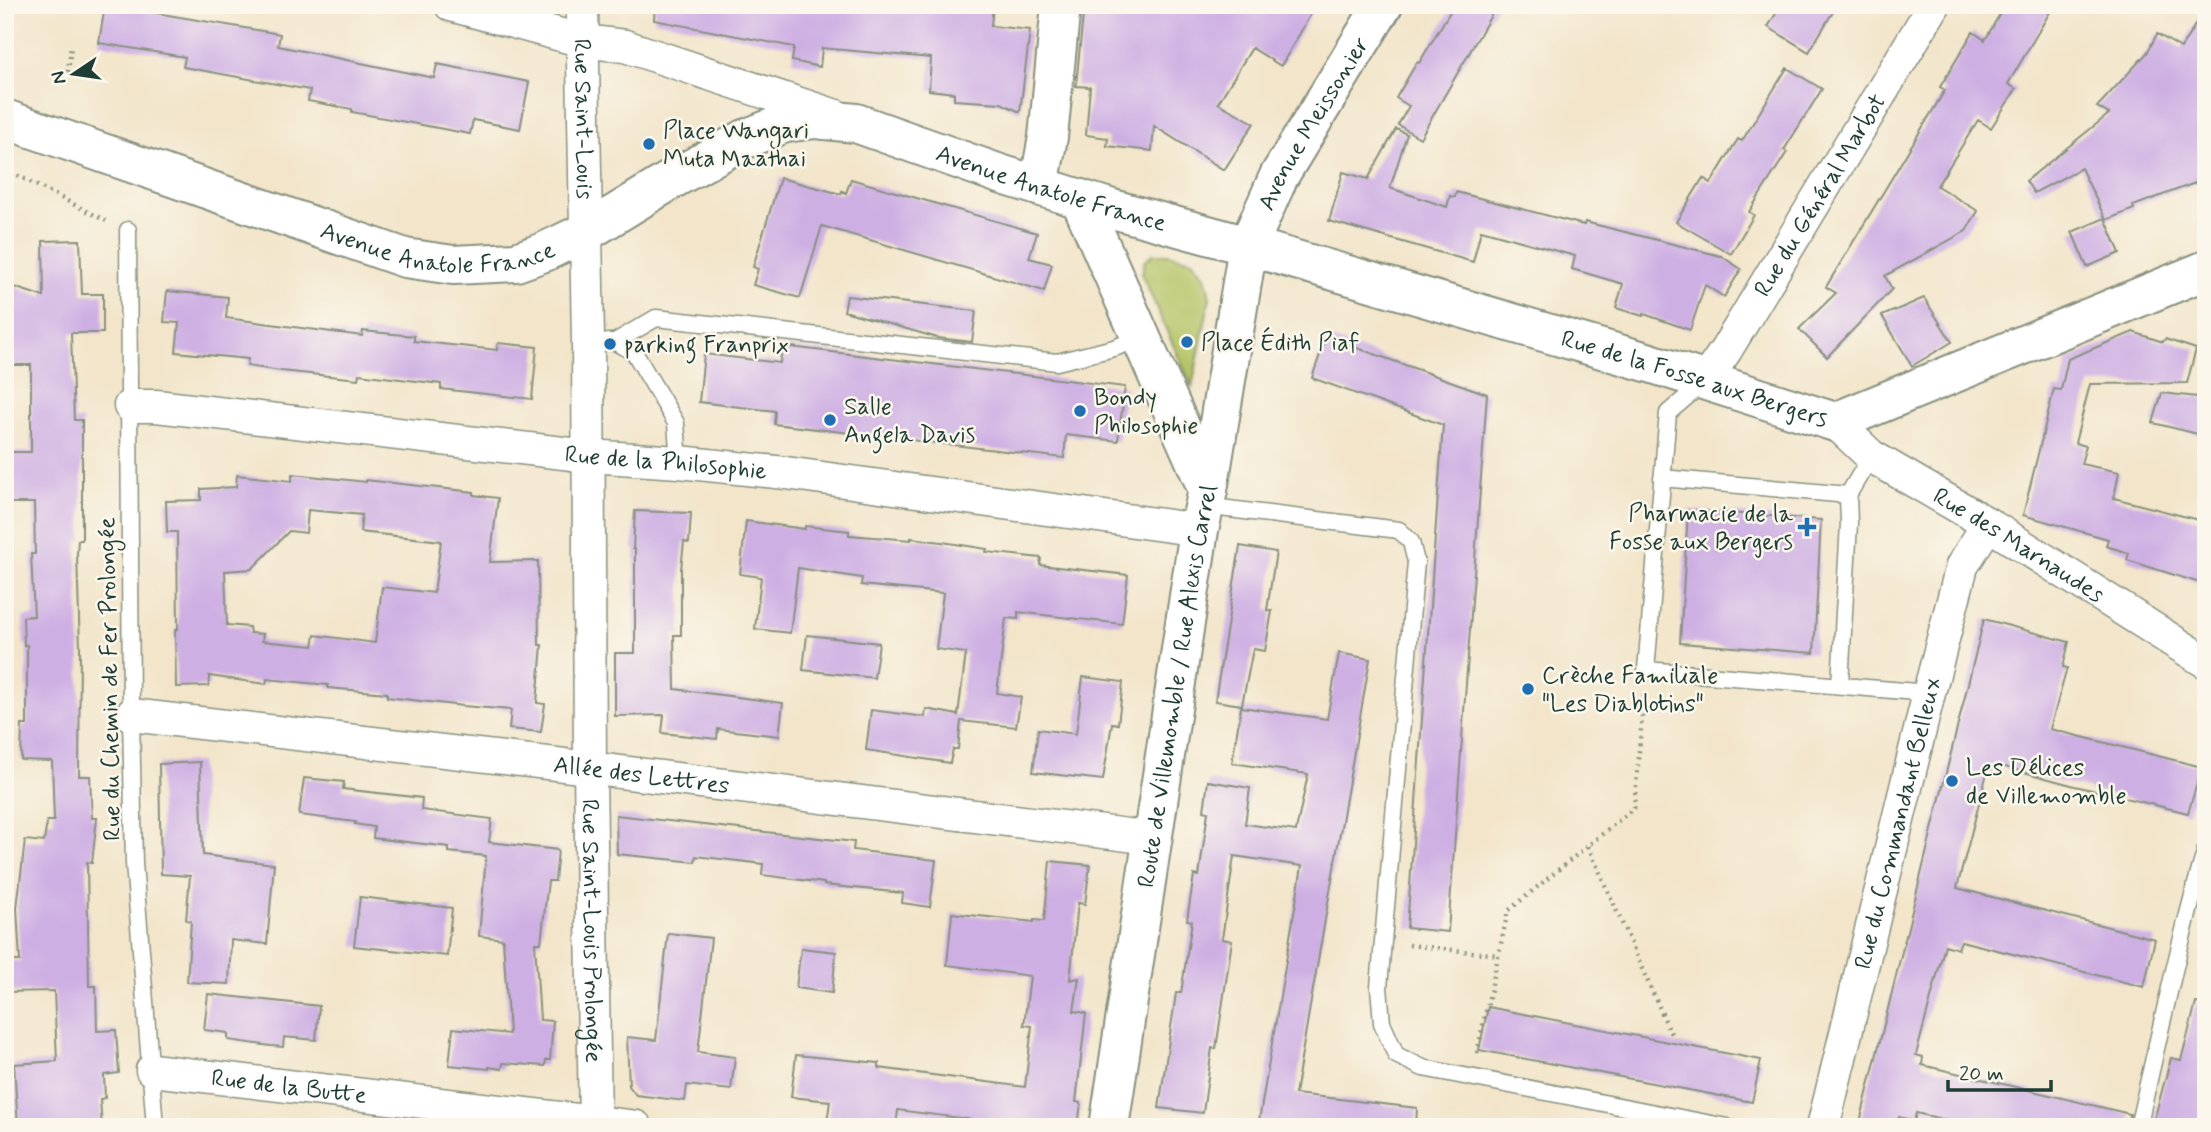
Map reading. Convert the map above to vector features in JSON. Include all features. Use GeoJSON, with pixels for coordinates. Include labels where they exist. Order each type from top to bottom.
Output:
{"type":"FeatureCollection","features":[{"type":"Feature","properties":{"kind":"street","name":"Avenue Anatole France"},"geometry":{"type":"LineString","coordinates":[[452,5],[583,41],[625,46],[1000,174],[1248,246]]}},
{"type":"Feature","properties":{"kind":"street","name":"Rue Saint-Louis"},"geometry":{"type":"LineString","coordinates":[[582,5],[586,232]]}},
{"type":"Feature","properties":{"kind":"street"},"geometry":{"type":"LineString","coordinates":[[1039,186],[1048,137],[1061,5]]}},
{"type":"Feature","properties":{"kind":"street","name":"Avenue Meissonier"},"geometry":{"type":"LineString","coordinates":[[1248,246],[1279,176],[1383,5]]}},
{"type":"Feature","properties":{"kind":"street","name":"Rue du Général Marbot"},"geometry":{"type":"LineString","coordinates":[[1704,382],[1726,350],[1934,5]]}},
{"type":"Feature","properties":{"kind":"street","name":"Avenue Anatole France"},"geometry":{"type":"LineString","coordinates":[[5,119],[405,258],[453,265],[516,262],[544,253],[586,232],[745,139],[785,123],[815,118],[856,123]]}},
{"type":"Feature","properties":{"kind":"street"},"geometry":{"type":"LineString","coordinates":[[1080,199],[1141,338],[1204,509]]}},
{"type":"Feature","properties":{"kind":"street","name":"Rue Saint-Louis Prolongée"},"geometry":{"type":"LineString","coordinates":[[586,232],[602,341],[589,456],[595,1124]]}},
{"type":"Feature","properties":{"kind":"street","name":"Rue de la Fosse aux Bergers"},"geometry":{"type":"LineString","coordinates":[[1248,246],[1650,363],[1835,422],[2206,270]]}},
{"type":"Feature","properties":{"kind":"street","name":"Route de Villemomble / Rue Alexis Carrel"},"geometry":{"type":"LineString","coordinates":[[1109,1127],[1152,838],[1248,246]]}},
{"type":"Feature","properties":{"kind":"street","name":"Rue de la Philosophie"},"geometry":{"type":"LineString","coordinates":[[130,406],[156,406],[589,456],[1204,509]]}},
{"type":"Feature","properties":{"kind":"street","name":"Rue des Marnaudes"},"geometry":{"type":"LineString","coordinates":[[1835,422],[1871,456],[1988,524],[2206,662]]}},
{"type":"Feature","properties":{"kind":"street","name":"Rue du Commandant Belleux"},"geometry":{"type":"LineString","coordinates":[[1823,1127],[1962,566],[1988,524]]}},
{"type":"Feature","properties":{"kind":"street","name":"Allée des Lettres"},"geometry":{"type":"LineString","coordinates":[[131,715],[1152,838]]}},
{"type":"Feature","properties":{"kind":"street","name":"Rue de la Butte"},"geometry":{"type":"LineString","coordinates":[[152,1070],[636,1127]]}},
{"type":"Feature","properties":{"kind":"lane","name":"Rue du Chemin de Fer Prolongée"},"geometry":{"type":"LineString","coordinates":[[128,230],[134,863],[155,1127]]}},
{"type":"Feature","properties":{"kind":"lane"},"geometry":{"type":"LineString","coordinates":[[602,341],[656,318],[1057,362],[1114,348],[1141,338]]}},
{"type":"Feature","properties":{"kind":"lane"},"geometry":{"type":"LineString","coordinates":[[602,341],[634,352],[676,423],[679,462]]}},
{"type":"Feature","properties":{"kind":"lane"},"geometry":{"type":"LineString","coordinates":[[1704,382],[1668,413],[1646,670],[1929,693]]}},
{"type":"Feature","properties":{"kind":"lane"},"geometry":{"type":"LineString","coordinates":[[1840,685],[1850,516],[1848,495],[1871,456]]}},
{"type":"Feature","properties":{"kind":"lane"},"geometry":{"type":"LineString","coordinates":[[1662,478],[1848,495]]}},
{"type":"Feature","properties":{"kind":"lane"},"geometry":{"type":"LineString","coordinates":[[1204,509],[1399,530],[1411,542],[1416,562],[1380,987],[1382,1023],[1396,1055],[1423,1068],[1727,1127]]}},
{"type":"Feature","properties":{"kind":"lane"},"geometry":{"type":"LineString","coordinates":[[2138,1127],[2187,913],[2206,849]]}},
{"type":"Feature","properties":{"kind":"path"},"geometry":{"type":"LineString","coordinates":[[68,72],[71,46]]}},
{"type":"Feature","properties":{"kind":"path"},"geometry":{"type":"LineString","coordinates":[[5,169],[95,216],[128,230]]}},
{"type":"Feature","properties":{"kind":"path"},"geometry":{"type":"LineString","coordinates":[[1472,1078],[1508,911],[1634,808],[1646,670]]}},
{"type":"Feature","properties":{"kind":"path"},"geometry":{"type":"LineString","coordinates":[[1588,846],[1671,1034]]}},
{"type":"Feature","properties":{"kind":"path"},"geometry":{"type":"LineString","coordinates":[[1383,942],[1498,955]]}},
{"type":"Feature","properties":{"kind":"green space","name":"Place Édith Piaf"},"geometry":{"type":"Polygon","coordinates":[[[1153,254],[1168,254],[1192,260],[1205,276],[1210,297],[1192,387],[1142,275],[1144,262],[1153,254]]]}},
{"type":"Feature","properties":{"kind":"building"},"geometry":{"type":"Polygon","coordinates":[[[105,5],[151,5],[150,12],[280,34],[278,46],[434,78],[437,64],[529,82],[520,129],[473,120],[470,134],[352,112],[352,109],[308,101],[310,90],[183,67],[185,57],[99,43],[105,5]]]}},
{"type":"Feature","properties":{"kind":"building"},"geometry":{"type":"Polygon","coordinates":[[[655,5],[993,5],[991,26],[1030,30],[1020,112],[1001,103],[954,100],[954,93],[929,90],[931,58],[822,48],[820,67],[792,61],[794,47],[654,20],[655,5]]]}},
{"type":"Feature","properties":{"kind":"building"},"geometry":{"type":"Polygon","coordinates":[[[1084,5],[1316,5],[1281,66],[1252,48],[1218,103],[1254,123],[1224,170],[1154,126],[1152,151],[1107,146],[1108,138],[1086,135],[1090,87],[1076,86],[1084,5]]]}},
{"type":"Feature","properties":{"kind":"building"},"geometry":{"type":"Polygon","coordinates":[[[1454,5],[1497,5],[1420,138],[1398,125],[1409,106],[1396,98],[1454,5]]]}},
{"type":"Feature","properties":{"kind":"building"},"geometry":{"type":"Polygon","coordinates":[[[1781,5],[1837,5],[1809,52],[1768,27],[1781,5]]]}},
{"type":"Feature","properties":{"kind":"building"},"geometry":{"type":"Polygon","coordinates":[[[2005,5],[2054,5],[2008,84],[2016,89],[1991,128],[1978,120],[1937,186],[1978,211],[1966,231],[1885,276],[1892,289],[1827,357],[1799,329],[1836,293],[1826,287],[1945,90],[1940,87],[1973,32],[1985,40],[2005,5]]]}},
{"type":"Feature","properties":{"kind":"building"},"geometry":{"type":"Polygon","coordinates":[[[2206,7],[2206,179],[2133,206],[2134,209],[2106,220],[2081,168],[2034,193],[2026,181],[2109,114],[2097,107],[2147,53],[2157,34],[2181,48],[2206,7]]]}},
{"type":"Feature","properties":{"kind":"building"},"geometry":{"type":"Polygon","coordinates":[[[1787,68],[1822,89],[1749,212],[1754,215],[1731,254],[1676,222],[1703,178],[1711,183],[1738,139],[1742,141],[1787,68]]]}},
{"type":"Feature","properties":{"kind":"building"},"geometry":{"type":"Polygon","coordinates":[[[1396,129],[1407,134],[1390,188],[1447,207],[1450,196],[1455,197],[1456,192],[1721,256],[1741,269],[1724,297],[1705,285],[1690,330],[1644,314],[1643,316],[1616,308],[1623,284],[1572,269],[1575,256],[1481,230],[1473,262],[1329,221],[1343,172],[1368,179],[1396,129]]]}},
{"type":"Feature","properties":{"kind":"building"},"geometry":{"type":"Polygon","coordinates":[[[780,178],[841,194],[842,191],[846,193],[851,179],[1037,233],[1029,258],[1052,264],[1044,291],[822,226],[800,298],[753,285],[758,269],[753,267],[780,178]]]}},
{"type":"Feature","properties":{"kind":"building"},"geometry":{"type":"Polygon","coordinates":[[[2105,218],[2120,253],[2087,267],[2072,232],[2105,218]]]}},
{"type":"Feature","properties":{"kind":"building"},"geometry":{"type":"Polygon","coordinates":[[[80,240],[82,294],[103,294],[103,333],[71,333],[74,420],[82,420],[82,540],[78,540],[77,554],[80,649],[79,776],[90,776],[92,818],[97,818],[92,863],[87,862],[89,986],[96,986],[97,1031],[116,1030],[119,1073],[104,1075],[105,1098],[100,1099],[102,1127],[18,1127],[14,1064],[57,1061],[54,991],[5,992],[5,961],[20,961],[17,908],[25,840],[44,842],[47,821],[54,821],[52,761],[21,760],[22,725],[27,725],[27,645],[24,645],[23,617],[34,616],[31,554],[35,554],[34,503],[9,503],[10,452],[31,452],[31,365],[5,365],[5,284],[44,297],[43,241],[80,240]]]}},
{"type":"Feature","properties":{"kind":"building"},"geometry":{"type":"Polygon","coordinates":[[[167,291],[228,297],[226,318],[362,336],[363,331],[414,336],[414,341],[497,350],[498,343],[537,347],[532,399],[441,389],[441,384],[359,374],[358,379],[281,371],[247,366],[248,359],[176,352],[179,323],[164,322],[167,291]]]}},
{"type":"Feature","properties":{"kind":"building"},"geometry":{"type":"Polygon","coordinates":[[[847,296],[976,311],[972,342],[938,338],[844,311],[847,296]]]}},
{"type":"Feature","properties":{"kind":"building"},"geometry":{"type":"Polygon","coordinates":[[[1924,298],[1952,342],[1912,366],[1882,316],[1924,298]]]}},
{"type":"Feature","properties":{"kind":"building"},"geometry":{"type":"Polygon","coordinates":[[[2133,332],[2196,349],[2187,383],[2090,384],[2075,443],[2086,446],[2081,464],[2119,472],[2114,498],[2206,522],[2206,585],[2127,560],[2129,553],[2106,546],[2108,539],[2023,515],[2054,389],[2061,390],[2068,359],[2133,332]]]}},
{"type":"Feature","properties":{"kind":"building"},"geometry":{"type":"Polygon","coordinates":[[[1326,337],[1487,394],[1448,932],[1407,928],[1443,425],[1312,378],[1326,337]]]}},
{"type":"Feature","properties":{"kind":"building"},"geometry":{"type":"Polygon","coordinates":[[[782,346],[1125,387],[1118,441],[1066,435],[1064,458],[774,424],[775,411],[699,402],[704,354],[780,363],[782,346]]]}},
{"type":"Feature","properties":{"kind":"building"},"geometry":{"type":"Polygon","coordinates":[[[2162,393],[2206,398],[2206,436],[2153,423],[2162,393]]]}},
{"type":"Feature","properties":{"kind":"building"},"geometry":{"type":"Polygon","coordinates":[[[292,474],[366,480],[474,492],[474,495],[498,498],[490,562],[538,561],[539,645],[542,645],[537,703],[545,704],[541,732],[509,729],[511,710],[387,697],[387,693],[328,688],[328,685],[267,679],[266,684],[209,676],[209,686],[176,687],[177,532],[167,532],[166,501],[201,500],[201,489],[236,487],[237,475],[292,481],[292,474]],[[308,510],[306,533],[289,531],[252,569],[225,571],[227,625],[249,627],[250,633],[263,634],[262,641],[313,646],[315,635],[375,643],[382,587],[434,593],[441,541],[360,532],[362,515],[308,510]]]}},
{"type":"Feature","properties":{"kind":"building"},"geometry":{"type":"Polygon","coordinates":[[[1688,510],[1821,520],[1814,653],[1680,643],[1688,510]]]}},
{"type":"Feature","properties":{"kind":"building"},"geometry":{"type":"Polygon","coordinates":[[[635,511],[691,513],[689,543],[684,542],[681,569],[681,635],[674,635],[675,689],[783,703],[779,736],[718,729],[717,739],[662,733],[664,715],[615,716],[615,653],[635,653],[635,511]]]}},
{"type":"Feature","properties":{"kind":"building"},"geometry":{"type":"Polygon","coordinates":[[[746,521],[805,529],[805,526],[849,531],[849,535],[949,543],[987,549],[986,552],[1041,558],[1040,565],[1128,575],[1122,624],[1018,612],[1018,619],[1006,618],[997,693],[1021,697],[1016,727],[961,721],[958,749],[953,749],[950,763],[866,750],[871,710],[925,717],[926,709],[958,715],[966,653],[936,649],[943,593],[861,585],[862,578],[798,568],[790,633],[755,629],[761,577],[740,574],[746,521]]]}},
{"type":"Feature","properties":{"kind":"building"},"geometry":{"type":"Polygon","coordinates":[[[1240,546],[1276,552],[1267,610],[1272,611],[1265,651],[1253,649],[1242,705],[1215,701],[1240,546]]]}},
{"type":"Feature","properties":{"kind":"building"},"geometry":{"type":"Polygon","coordinates":[[[1984,619],[2069,642],[2063,667],[2067,668],[2050,729],[2202,767],[2188,813],[2001,766],[1999,776],[1987,773],[1957,888],[2155,939],[2144,987],[1961,941],[1958,949],[1945,945],[1916,1055],[1923,1057],[1922,1065],[2130,1114],[2128,1127],[1976,1127],[1916,1113],[1914,1121],[1899,1117],[1897,1127],[1880,1127],[1860,1122],[1984,619]]]}},
{"type":"Feature","properties":{"kind":"building"},"geometry":{"type":"Polygon","coordinates":[[[807,635],[879,643],[874,678],[803,670],[807,635]]]}},
{"type":"Feature","properties":{"kind":"building"},"geometry":{"type":"Polygon","coordinates":[[[1339,653],[1370,659],[1295,1094],[1417,1108],[1416,1127],[1321,1127],[1259,1121],[1302,866],[1234,856],[1222,939],[1232,941],[1216,1049],[1212,1048],[1203,1113],[1159,1108],[1176,993],[1181,993],[1192,921],[1187,920],[1194,875],[1199,876],[1208,812],[1204,811],[1208,781],[1250,788],[1245,824],[1296,831],[1308,774],[1232,763],[1241,707],[1327,719],[1339,653]]]}},
{"type":"Feature","properties":{"kind":"building"},"geometry":{"type":"Polygon","coordinates":[[[1083,677],[1123,682],[1118,724],[1112,723],[1103,780],[1033,772],[1038,729],[1076,734],[1083,677]]]}},
{"type":"Feature","properties":{"kind":"building"},"geometry":{"type":"Polygon","coordinates":[[[200,762],[203,855],[274,864],[267,944],[231,940],[229,984],[187,982],[191,921],[186,920],[190,876],[161,874],[159,764],[200,762]]]}},
{"type":"Feature","properties":{"kind":"building"},"geometry":{"type":"Polygon","coordinates":[[[304,778],[344,782],[343,789],[422,798],[421,810],[492,819],[489,842],[558,850],[555,881],[548,881],[541,943],[535,943],[540,1020],[553,1021],[550,1060],[546,1060],[545,1066],[503,1063],[502,1069],[489,1069],[449,1065],[453,1028],[509,1034],[503,939],[479,936],[486,856],[449,852],[449,847],[373,838],[374,827],[299,815],[304,778]]]}},
{"type":"Feature","properties":{"kind":"building"},"geometry":{"type":"Polygon","coordinates":[[[616,815],[854,842],[853,850],[936,860],[930,907],[902,903],[903,893],[762,875],[763,864],[696,856],[695,862],[617,854],[616,815]]]}},
{"type":"Feature","properties":{"kind":"building"},"geometry":{"type":"Polygon","coordinates":[[[1050,861],[1090,865],[1085,904],[1078,903],[1070,980],[1079,978],[1074,1011],[1086,1013],[1076,1102],[1081,1103],[1078,1127],[1029,1127],[898,1110],[896,1127],[853,1127],[827,1123],[830,1101],[791,1097],[796,1055],[879,1063],[879,1068],[1025,1087],[1032,1026],[1024,1025],[1030,976],[947,965],[952,913],[1044,921],[1050,861]]]}},
{"type":"Feature","properties":{"kind":"building"},"geometry":{"type":"Polygon","coordinates":[[[360,897],[452,908],[447,956],[354,946],[360,897]]]}},
{"type":"Feature","properties":{"kind":"building"},"geometry":{"type":"Polygon","coordinates":[[[668,933],[711,938],[698,1052],[735,1057],[731,1090],[687,1085],[685,1101],[636,1095],[629,1086],[627,1037],[656,1040],[668,933]]]}},
{"type":"Feature","properties":{"kind":"building"},"geometry":{"type":"Polygon","coordinates":[[[801,948],[836,952],[832,993],[796,988],[801,948]]]}},
{"type":"Feature","properties":{"kind":"building"},"geometry":{"type":"Polygon","coordinates":[[[208,994],[319,1006],[316,1040],[284,1037],[283,1047],[271,1046],[228,1040],[228,1033],[204,1030],[208,994]]]}},
{"type":"Feature","properties":{"kind":"building"},"geometry":{"type":"Polygon","coordinates":[[[2196,1003],[2206,1004],[2206,1127],[2152,1127],[2171,1058],[2181,1060],[2196,1003]]]}},
{"type":"Feature","properties":{"kind":"building"},"geometry":{"type":"Polygon","coordinates":[[[1488,1007],[1761,1060],[1752,1102],[1479,1050],[1488,1007]]]}},
{"type":"Feature","properties":{"kind":"place","name":"Place Wangari Muta Maathai"},"geometry":{"type":"Point","coordinates":[649,144]}},
{"type":"Feature","properties":{"kind":"place","name":"Place Édith Piaf"},"geometry":{"type":"Point","coordinates":[1187,342]}},
{"type":"Feature","properties":{"kind":"place","name":"parking Franprix"},"geometry":{"type":"Point","coordinates":[610,344]}},
{"type":"Feature","properties":{"kind":"place","name":"Bondy Philosophie"},"geometry":{"type":"Point","coordinates":[1080,411]}},
{"type":"Feature","properties":{"kind":"place","name":"Salle Angela Davis"},"geometry":{"type":"Point","coordinates":[830,420]}},
{"type":"Feature","properties":{"kind":"place","name":"Pharmacie de la Fosse aux Bergers"},"geometry":{"type":"Point","coordinates":[1807,527]}},
{"type":"Feature","properties":{"kind":"place","name":"Crèche Familiale \"Les Diablotins\""},"geometry":{"type":"Point","coordinates":[1528,689]}},
{"type":"Feature","properties":{"kind":"place","name":"Les Délices de Villemomble"},"geometry":{"type":"Point","coordinates":[1952,781]}}]}
